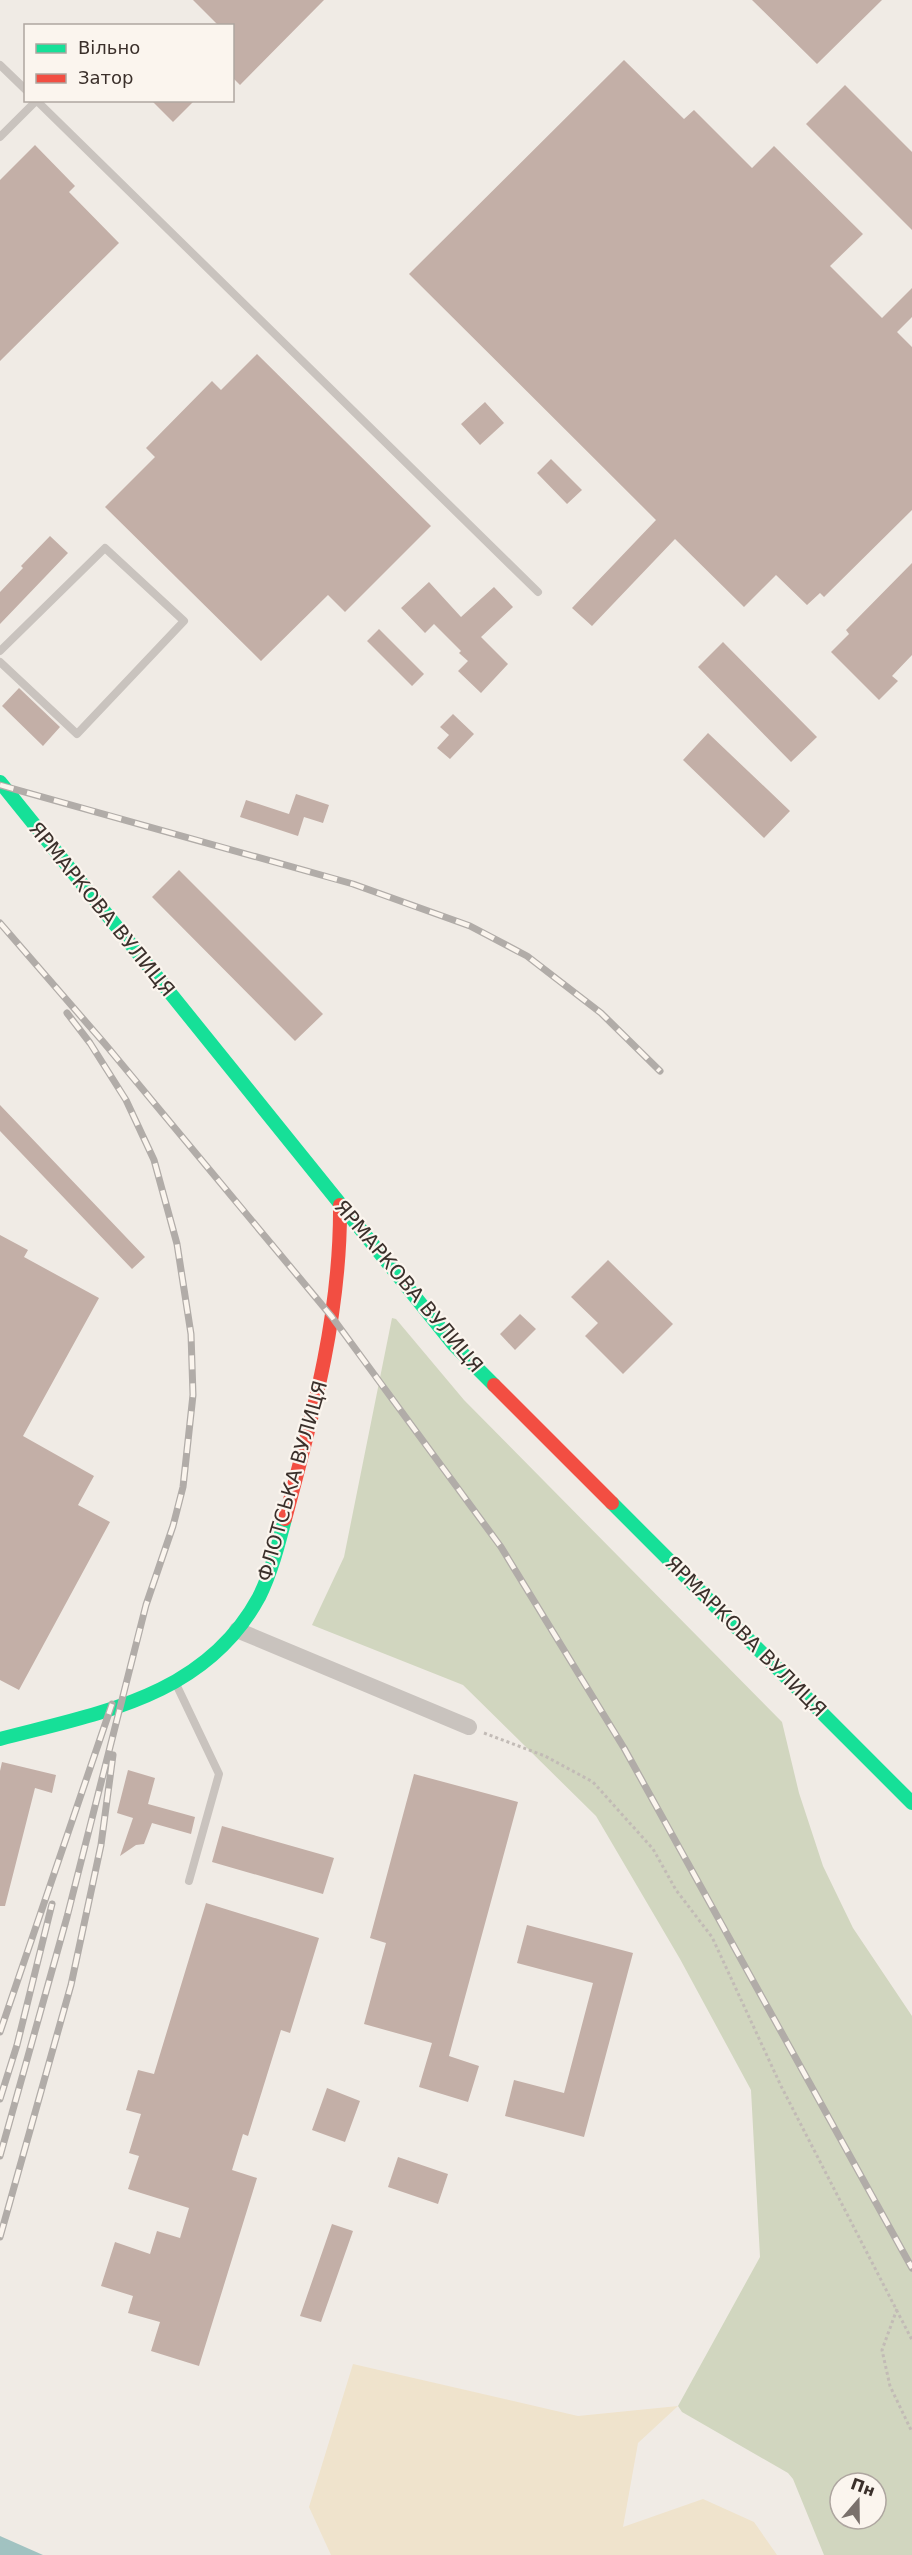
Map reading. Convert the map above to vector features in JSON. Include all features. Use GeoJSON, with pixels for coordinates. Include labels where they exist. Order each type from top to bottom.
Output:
{"type":"FeatureCollection","features":[{"type":"Feature","properties":{"kind":"street","name":"ЯРМАРКОВА ВУЛИЦЯ"},"geometry":{"type":"LineString","coordinates":[[0,782],[454,1345],[912,1803]]}},
{"type":"Feature","properties":{"kind":"street","name":"ФЛОТСЬКА ВУЛИЦЯ"},"geometry":{"type":"LineString","coordinates":[[0,1738],[135,1701],[175,1684],[206,1662],[237,1630],[258,1598],[270,1571],[294,1490],[321,1382],[342,1249],[340,1205]]}},
{"type":"Feature","properties":{"kind":"street"},"geometry":{"type":"LineString","coordinates":[[237,1630],[469,1727]]}},
{"type":"Feature","properties":{"kind":"lane"},"geometry":{"type":"LineString","coordinates":[[0,65],[24,88]]}},
{"type":"Feature","properties":{"kind":"lane"},"geometry":{"type":"LineString","coordinates":[[0,137],[35,102]]}},
{"type":"Feature","properties":{"kind":"lane"},"geometry":{"type":"LineString","coordinates":[[37,102],[538,592]]}},
{"type":"Feature","properties":{"kind":"lane"},"geometry":{"type":"LineString","coordinates":[[0,651],[105,548],[184,621],[77,734],[0,662]]}},
{"type":"Feature","properties":{"kind":"lane"},"geometry":{"type":"LineString","coordinates":[[175,1684],[219,1774],[189,1881]]}},
{"type":"Feature","properties":{"kind":"path"},"geometry":{"type":"LineString","coordinates":[[469,1727],[546,1756],[593,1782],[653,1848],[676,1890],[712,1937],[780,2086],[912,2340]]}},
{"type":"Feature","properties":{"kind":"path"},"geometry":{"type":"LineString","coordinates":[[897,2309],[882,2350],[890,2386],[912,2432]]}},
{"type":"Feature","properties":{"kind":"green space"},"geometry":{"type":"Polygon","coordinates":[[[392,1318],[396,1319],[464,1400],[782,1722],[799,1793],[823,1866],[853,1928],[912,2016],[912,2555],[824,2555],[793,2479],[788,2473],[682,2412],[678,2406],[760,2257],[751,2090],[680,1959],[596,1816],[463,1685],[312,1625],[344,1557],[392,1318]]]}},
{"type":"Feature","properties":{"kind":"sand"},"geometry":{"type":"Polygon","coordinates":[[[353,2364],[578,2416],[678,2406],[638,2443],[623,2527],[703,2499],[754,2522],[777,2555],[331,2555],[309,2507],[353,2364]]]}},
{"type":"Feature","properties":{"kind":"water"},"geometry":{"type":"Polygon","coordinates":[[[0,2536],[43,2555],[0,2555],[0,2536]]]}},
{"type":"Feature","properties":{"kind":"building"},"geometry":{"type":"Polygon","coordinates":[[[193,0],[324,0],[240,85],[234,79],[234,24],[217,24],[193,0]]]}},
{"type":"Feature","properties":{"kind":"building"},"geometry":{"type":"Polygon","coordinates":[[[752,0],[882,0],[817,64],[752,0]]]}},
{"type":"Feature","properties":{"kind":"building"},"geometry":{"type":"Polygon","coordinates":[[[624,60],[684,119],[694,110],[752,168],[774,146],[863,234],[830,266],[882,318],[912,288],[912,317],[897,332],[912,347],[912,510],[824,597],[820,593],[807,605],[776,575],[744,607],[675,539],[592,626],[572,608],[656,520],[409,274],[624,60]]]}},
{"type":"Feature","properties":{"kind":"building"},"geometry":{"type":"Polygon","coordinates":[[[845,85],[912,152],[912,230],[806,124],[845,85]]]}},
{"type":"Feature","properties":{"kind":"building"},"geometry":{"type":"Polygon","coordinates":[[[153,102],[193,102],[173,122],[153,102]]]}},
{"type":"Feature","properties":{"kind":"building"},"geometry":{"type":"Polygon","coordinates":[[[35,145],[75,186],[69,192],[119,243],[0,361],[0,180],[35,145]]]}},
{"type":"Feature","properties":{"kind":"building"},"geometry":{"type":"Polygon","coordinates":[[[257,354],[431,526],[345,612],[328,595],[261,661],[105,507],[155,457],[146,448],[212,381],[221,390],[257,354]]]}},
{"type":"Feature","properties":{"kind":"building"},"geometry":{"type":"Polygon","coordinates":[[[485,402],[504,423],[480,445],[461,424],[485,402]]]}},
{"type":"Feature","properties":{"kind":"building"},"geometry":{"type":"Polygon","coordinates":[[[551,459],[582,490],[567,504],[537,473],[551,459]]]}},
{"type":"Feature","properties":{"kind":"building"},"geometry":{"type":"Polygon","coordinates":[[[50,536],[68,553],[0,624],[0,592],[50,536]]]}},
{"type":"Feature","properties":{"kind":"building"},"geometry":{"type":"Polygon","coordinates":[[[912,563],[912,655],[892,676],[898,681],[879,700],[831,652],[849,634],[846,630],[912,563]]]}},
{"type":"Feature","properties":{"kind":"building"},"geometry":{"type":"Polygon","coordinates":[[[429,582],[461,617],[494,587],[513,607],[481,637],[508,664],[481,693],[458,671],[468,661],[459,653],[461,651],[434,624],[425,633],[401,608],[429,582]]]}},
{"type":"Feature","properties":{"kind":"building"},"geometry":{"type":"Polygon","coordinates":[[[379,629],[424,674],[412,686],[367,641],[379,629]]]}},
{"type":"Feature","properties":{"kind":"building"},"geometry":{"type":"Polygon","coordinates":[[[723,642],[817,737],[791,762],[698,667],[723,642]]]}},
{"type":"Feature","properties":{"kind":"building"},"geometry":{"type":"Polygon","coordinates":[[[19,688],[60,727],[43,746],[2,706],[19,688]]]}},
{"type":"Feature","properties":{"kind":"building"},"geometry":{"type":"Polygon","coordinates":[[[453,714],[474,734],[450,759],[437,748],[449,735],[440,727],[453,714]]]}},
{"type":"Feature","properties":{"kind":"building"},"geometry":{"type":"Polygon","coordinates":[[[708,733],[790,811],[764,838],[683,760],[708,733]]]}},
{"type":"Feature","properties":{"kind":"building"},"geometry":{"type":"Polygon","coordinates":[[[296,794],[329,805],[323,823],[304,817],[298,836],[240,817],[246,800],[289,814],[296,794]]]}},
{"type":"Feature","properties":{"kind":"building"},"geometry":{"type":"Polygon","coordinates":[[[179,870],[323,1014],[295,1041],[152,897],[179,870]]]}},
{"type":"Feature","properties":{"kind":"building"},"geometry":{"type":"Polygon","coordinates":[[[0,1105],[145,1257],[132,1269],[0,1131],[0,1105]]]}},
{"type":"Feature","properties":{"kind":"building"},"geometry":{"type":"Polygon","coordinates":[[[0,1235],[28,1250],[24,1257],[99,1298],[23,1436],[94,1476],[78,1505],[110,1522],[19,1690],[0,1680],[0,1235]]]}},
{"type":"Feature","properties":{"kind":"building"},"geometry":{"type":"Polygon","coordinates":[[[608,1260],[673,1324],[623,1374],[585,1336],[598,1323],[571,1297],[608,1260]]]}},
{"type":"Feature","properties":{"kind":"building"},"geometry":{"type":"Polygon","coordinates":[[[520,1314],[536,1329],[515,1350],[500,1334],[520,1314]]]}},
{"type":"Feature","properties":{"kind":"building"},"geometry":{"type":"Polygon","coordinates":[[[2,1762],[56,1775],[52,1793],[35,1788],[5,1906],[0,1906],[0,1771],[2,1762]]]}},
{"type":"Feature","properties":{"kind":"building"},"geometry":{"type":"Polygon","coordinates":[[[128,1770],[155,1778],[148,1804],[195,1817],[191,1834],[152,1823],[144,1844],[136,1845],[120,1856],[133,1818],[117,1813],[128,1770]]]}},
{"type":"Feature","properties":{"kind":"building"},"geometry":{"type":"Polygon","coordinates":[[[414,1774],[518,1802],[449,2056],[479,2066],[468,2102],[419,2087],[432,2043],[364,2024],[386,1943],[370,1938],[414,1774]]]}},
{"type":"Feature","properties":{"kind":"building"},"geometry":{"type":"Polygon","coordinates":[[[222,1826],[334,1858],[323,1894],[212,1862],[222,1826]]]}},
{"type":"Feature","properties":{"kind":"building"},"geometry":{"type":"Polygon","coordinates":[[[206,1903],[319,1938],[290,2033],[281,2030],[248,2136],[243,2134],[232,2170],[257,2178],[199,2366],[151,2351],[160,2322],[128,2313],[133,2296],[101,2286],[115,2242],[150,2254],[157,2231],[180,2238],[189,2208],[128,2189],[139,2156],[129,2153],[141,2114],[126,2110],[138,2070],[154,2074],[206,1903]]]}},
{"type":"Feature","properties":{"kind":"building"},"geometry":{"type":"Polygon","coordinates":[[[527,1925],[633,1953],[584,2137],[505,2116],[514,2080],[564,2093],[593,1983],[517,1963],[527,1925]]]}},
{"type":"Feature","properties":{"kind":"building"},"geometry":{"type":"Polygon","coordinates":[[[327,2088],[360,2101],[345,2142],[312,2130],[327,2088]]]}},
{"type":"Feature","properties":{"kind":"building"},"geometry":{"type":"Polygon","coordinates":[[[398,2157],[448,2174],[438,2204],[388,2187],[398,2157]]]}},
{"type":"Feature","properties":{"kind":"building"},"geometry":{"type":"Polygon","coordinates":[[[332,2224],[353,2231],[321,2322],[300,2316],[332,2224]]]}},
{"type":"Feature","properties":{"kind":"railway"},"geometry":{"type":"LineString","coordinates":[[0,785],[353,884],[470,926],[527,956],[601,1013],[660,1071]]}},
{"type":"Feature","properties":{"kind":"railway"},"geometry":{"type":"LineString","coordinates":[[0,923],[105,1044],[332,1317],[501,1547],[624,1748],[912,2268]]}},
{"type":"Feature","properties":{"kind":"railway"},"geometry":{"type":"LineString","coordinates":[[0,2156],[67,1917],[146,1605],[173,1526],[183,1487],[193,1395],[191,1334],[177,1244],[154,1160],[126,1100],[90,1043],[67,1013]]}},
{"type":"Feature","properties":{"kind":"railway"},"geometry":{"type":"LineString","coordinates":[[0,2032],[112,1704]]}},
{"type":"Feature","properties":{"kind":"railway"},"geometry":{"type":"LineString","coordinates":[[0,2237],[71,1985],[101,1845],[113,1755]]}},
{"type":"Feature","properties":{"kind":"railway"},"geometry":{"type":"LineString","coordinates":[[0,2099],[17,2045],[52,1904]]}},
{"type":"Feature","properties":{"kind":"traffic: fast"},"geometry":{"type":"LineString","coordinates":[[0,782],[454,1345],[494,1385]]}},
{"type":"Feature","properties":{"kind":"traffic: fast"},"geometry":{"type":"LineString","coordinates":[[612,1503],[912,1803]]}},
{"type":"Feature","properties":{"kind":"traffic: fast"},"geometry":{"type":"LineString","coordinates":[[0,1739],[75,1720],[146,1696],[179,1679],[210,1658],[236,1631],[259,1597],[271,1569],[285,1519]]}},
{"type":"Feature","properties":{"kind":"traffic: jam"},"geometry":{"type":"LineString","coordinates":[[285,1519],[315,1403],[330,1325],[336,1285],[340,1205]]}},
{"type":"Feature","properties":{"kind":"traffic: jam"},"geometry":{"type":"LineString","coordinates":[[494,1385],[612,1503]]}}]}
